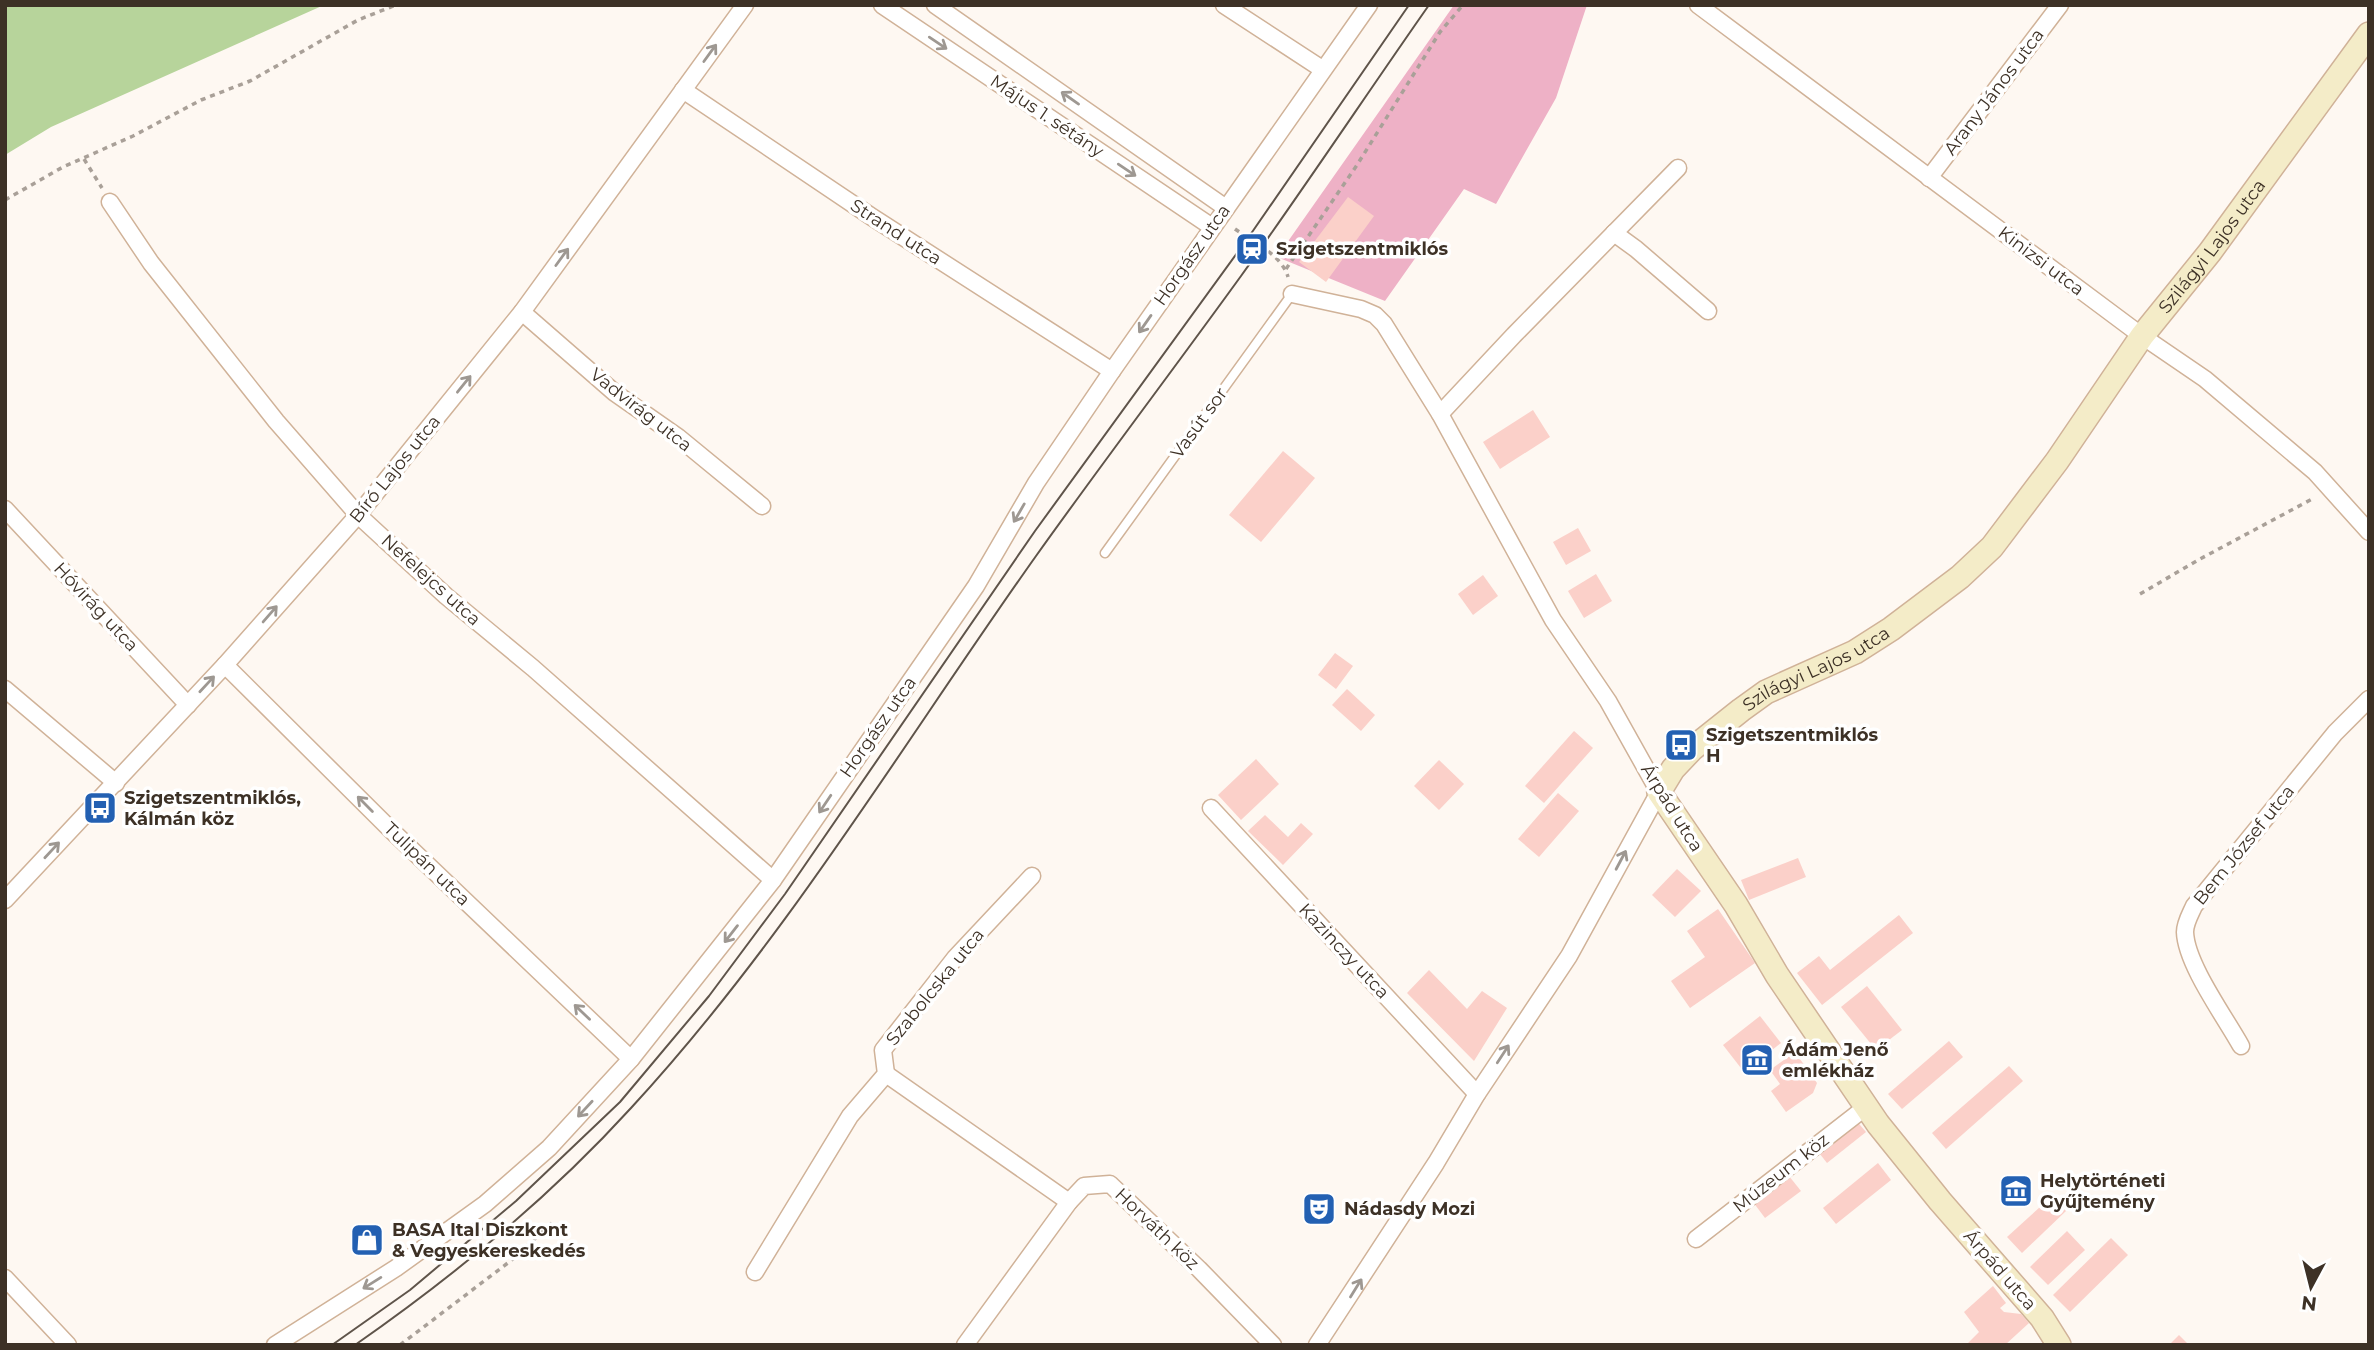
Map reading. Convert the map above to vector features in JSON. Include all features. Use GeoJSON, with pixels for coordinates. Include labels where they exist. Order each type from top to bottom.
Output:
{"type":"FeatureCollection","features":[{"type":"Feature","properties":{"kind":"street","name":"Bíró Lajos utca"},"geometry":{"type":"LineString","coordinates":[[5,900],[225,666],[358,515],[522,312],[746,5]]}},
{"type":"Feature","properties":{"kind":"street","name":"Május 1. sétány"},"geometry":{"type":"LineString","coordinates":[[882,5],[1212,227]]}},
{"type":"Feature","properties":{"kind":"street","name":"Május 1. sétány"},"geometry":{"type":"LineString","coordinates":[[935,5],[1226,208]]}},
{"type":"Feature","properties":{"kind":"street"},"geometry":{"type":"LineString","coordinates":[[1224,5],[1322,69]]}},
{"type":"Feature","properties":{"kind":"street","name":"Horgász utca"},"geometry":{"type":"LineString","coordinates":[[275,1345],[396,1268],[485,1204],[549,1148],[632,1059],[773,880],[976,586],[1036,483],[1112,371],[1369,5]]}},
{"type":"Feature","properties":{"kind":"street","name":"Arany János utca"},"geometry":{"type":"LineString","coordinates":[[1929,178],[2060,5]]}},
{"type":"Feature","properties":{"kind":"street","name":"Kinizsi utca"},"geometry":{"type":"LineString","coordinates":[[1706,8],[1929,178],[2142,336],[2205,379],[2315,472],[2369,532]]}},
{"type":"Feature","properties":{"kind":"street","name":"Szilágyi Lajos utca"},"geometry":{"type":"LineString","coordinates":[[1317,1345],[1429,1174],[1477,1094],[1569,956],[1673,769],[1692,749],[1766,692],[1855,652],[1922,608],[1960,578],[1992,547],[2019,514],[2110,387],[2142,336],[2210,251],[2369,34]]}},
{"type":"Feature","properties":{"kind":"street","name":"Strand utca"},"geometry":{"type":"LineString","coordinates":[[683,90],[1112,371]]}},
{"type":"Feature","properties":{"kind":"street"},"geometry":{"type":"LineString","coordinates":[[1440,414],[1678,168]]}},
{"type":"Feature","properties":{"kind":"street","name":"Nefelejcs utca"},"geometry":{"type":"LineString","coordinates":[[110,202],[152,263],[276,421],[358,515],[446,596],[533,668],[773,880]]}},
{"type":"Feature","properties":{"kind":"street"},"geometry":{"type":"LineString","coordinates":[[1614,233],[1708,311]]}},
{"type":"Feature","properties":{"kind":"street","name":"Árpád utca"},"geometry":{"type":"LineString","coordinates":[[1292,294],[1361,309],[1375,315],[1384,324],[1440,414],[1553,620],[1608,701],[1659,792],[1736,905],[1777,975],[1866,1107],[1940,1201],[2042,1318],[2059,1345]]}},
{"type":"Feature","properties":{"kind":"street","name":"Vadvirág utca"},"geometry":{"type":"LineString","coordinates":[[522,312],[615,393],[678,437],[762,506]]}},
{"type":"Feature","properties":{"kind":"street","name":"Hóvirág utca"},"geometry":{"type":"LineString","coordinates":[[5,509],[188,705]]}},
{"type":"Feature","properties":{"kind":"street","name":"Tulipán utca"},"geometry":{"type":"LineString","coordinates":[[225,666],[400,838],[632,1059]]}},
{"type":"Feature","properties":{"kind":"street"},"geometry":{"type":"LineString","coordinates":[[5,689],[116,783]]}},
{"type":"Feature","properties":{"kind":"street","name":"Bem József utca"},"geometry":{"type":"LineString","coordinates":[[2241,1046],[2188,953],[2185,930],[2188,919],[2194,906],[2335,733],[2369,699]]}},
{"type":"Feature","properties":{"kind":"street","name":"Kazinczy utca"},"geometry":{"type":"LineString","coordinates":[[1210,808],[1477,1094]]}},
{"type":"Feature","properties":{"kind":"street","name":"Szabolcska utca"},"geometry":{"type":"LineString","coordinates":[[886,1074],[883,1050],[955,958],[1032,876]]}},
{"type":"Feature","properties":{"kind":"street"},"geometry":{"type":"LineString","coordinates":[[755,1272],[850,1116],[886,1074],[1069,1202]]}},
{"type":"Feature","properties":{"kind":"street","name":"Múzeum köz"},"geometry":{"type":"LineString","coordinates":[[1696,1240],[1866,1107]]}},
{"type":"Feature","properties":{"kind":"street","name":"Horváth köz"},"geometry":{"type":"LineString","coordinates":[[965,1345],[1069,1202],[1084,1186],[1110,1184],[1273,1345]]}},
{"type":"Feature","properties":{"kind":"street"},"geometry":{"type":"LineString","coordinates":[[5,1278],[68,1345]]}},
{"type":"Feature","properties":{"kind":"lane","name":"Vasút sor"},"geometry":{"type":"LineString","coordinates":[[1105,553],[1292,294]]}},
{"type":"Feature","properties":{"kind":"path"},"geometry":{"type":"LineString","coordinates":[[5,200],[201,100],[250,81],[358,20],[396,5]]}},
{"type":"Feature","properties":{"kind":"path"},"geometry":{"type":"LineString","coordinates":[[1286,270],[1357,165],[1440,32],[1463,5]]}},
{"type":"Feature","properties":{"kind":"path"},"geometry":{"type":"LineString","coordinates":[[84,158],[110,202]]}},
{"type":"Feature","properties":{"kind":"path"},"geometry":{"type":"LineString","coordinates":[[1233,228],[1266,251],[1286,270],[1292,294]]}},
{"type":"Feature","properties":{"kind":"path"},"geometry":{"type":"LineString","coordinates":[[2140,594],[2235,539],[2331,490]]}},
{"type":"Feature","properties":{"kind":"path"},"geometry":{"type":"LineString","coordinates":[[400,1345],[513,1259],[553,1222]]}},
{"type":"Feature","properties":{"kind":"shaded area"},"geometry":{"type":"Polygon","coordinates":[[[5,5],[324,5],[51,127],[5,155],[5,5]]]}},
{"type":"Feature","properties":{"kind":"shaded area"},"geometry":{"type":"Polygon","coordinates":[[[1454,5],[1587,5],[1556,98],[1496,204],[1464,189],[1385,301],[1277,257],[1454,5]]]}},
{"type":"Feature","properties":{"kind":"building"},"geometry":{"type":"Polygon","coordinates":[[[1348,197],[1374,216],[1326,282],[1299,262],[1348,197]]]}},
{"type":"Feature","properties":{"kind":"building"},"geometry":{"type":"Polygon","coordinates":[[[1533,410],[1550,437],[1500,469],[1483,442],[1533,410]]]}},
{"type":"Feature","properties":{"kind":"building"},"geometry":{"type":"Polygon","coordinates":[[[1283,451],[1315,478],[1261,542],[1229,515],[1283,451]]]}},
{"type":"Feature","properties":{"kind":"building"},"geometry":{"type":"Polygon","coordinates":[[[1578,528],[1591,551],[1566,565],[1553,542],[1578,528]]]}},
{"type":"Feature","properties":{"kind":"building"},"geometry":{"type":"Polygon","coordinates":[[[1596,574],[1612,601],[1584,618],[1568,591],[1596,574]]]}},
{"type":"Feature","properties":{"kind":"building"},"geometry":{"type":"Polygon","coordinates":[[[1483,575],[1498,596],[1473,615],[1458,594],[1483,575]]]}},
{"type":"Feature","properties":{"kind":"building"},"geometry":{"type":"Polygon","coordinates":[[[1335,653],[1353,666],[1336,689],[1318,675],[1335,653]]]}},
{"type":"Feature","properties":{"kind":"building"},"geometry":{"type":"Polygon","coordinates":[[[1347,689],[1375,715],[1361,731],[1332,705],[1347,689]]]}},
{"type":"Feature","properties":{"kind":"building"},"geometry":{"type":"Polygon","coordinates":[[[1574,731],[1593,748],[1544,803],[1525,786],[1574,731]]]}},
{"type":"Feature","properties":{"kind":"building"},"geometry":{"type":"Polygon","coordinates":[[[1256,759],[1279,784],[1241,820],[1218,795],[1256,759]]]}},
{"type":"Feature","properties":{"kind":"building"},"geometry":{"type":"Polygon","coordinates":[[[1439,760],[1464,784],[1439,810],[1414,786],[1439,760]]]}},
{"type":"Feature","properties":{"kind":"building"},"geometry":{"type":"Polygon","coordinates":[[[1558,793],[1579,811],[1539,857],[1518,839],[1558,793]]]}},
{"type":"Feature","properties":{"kind":"building"},"geometry":{"type":"Polygon","coordinates":[[[1265,815],[1288,837],[1301,823],[1313,834],[1283,865],[1248,831],[1265,815]]]}},
{"type":"Feature","properties":{"kind":"building"},"geometry":{"type":"Polygon","coordinates":[[[1798,858],[1806,877],[1749,900],[1741,880],[1798,858]]]}},
{"type":"Feature","properties":{"kind":"building"},"geometry":{"type":"Polygon","coordinates":[[[1677,869],[1701,891],[1675,917],[1652,895],[1677,869]]]}},
{"type":"Feature","properties":{"kind":"building"},"geometry":{"type":"Polygon","coordinates":[[[1718,909],[1755,963],[1690,1008],[1671,981],[1705,957],[1687,931],[1718,909]]]}},
{"type":"Feature","properties":{"kind":"building"},"geometry":{"type":"Polygon","coordinates":[[[1899,915],[1913,933],[1822,1005],[1797,973],[1819,956],[1830,970],[1899,915]]]}},
{"type":"Feature","properties":{"kind":"building"},"geometry":{"type":"Polygon","coordinates":[[[1429,970],[1467,1009],[1482,991],[1507,1008],[1474,1061],[1407,993],[1429,970]]]}},
{"type":"Feature","properties":{"kind":"building"},"geometry":{"type":"Polygon","coordinates":[[[1867,986],[1902,1030],[1876,1050],[1841,1007],[1867,986]]]}},
{"type":"Feature","properties":{"kind":"building"},"geometry":{"type":"Polygon","coordinates":[[[1760,1016],[1781,1043],[1744,1072],[1723,1045],[1760,1016]]]}},
{"type":"Feature","properties":{"kind":"building"},"geometry":{"type":"Polygon","coordinates":[[[1949,1041],[1963,1057],[1902,1109],[1888,1094],[1949,1041]]]}},
{"type":"Feature","properties":{"kind":"building"},"geometry":{"type":"Polygon","coordinates":[[[1795,1052],[1817,1083],[1813,1093],[1786,1112],[1771,1091],[1780,1084],[1770,1070],[1795,1052]]]}},
{"type":"Feature","properties":{"kind":"building"},"geometry":{"type":"Polygon","coordinates":[[[2009,1066],[2023,1081],[1946,1149],[1932,1133],[2009,1066]]]}},
{"type":"Feature","properties":{"kind":"building"},"geometry":{"type":"Polygon","coordinates":[[[1854,1118],[1866,1132],[1827,1163],[1816,1149],[1854,1118]]]}},
{"type":"Feature","properties":{"kind":"building"},"geometry":{"type":"Polygon","coordinates":[[[1878,1163],[1891,1180],[1836,1224],[1823,1208],[1878,1163]]]}},
{"type":"Feature","properties":{"kind":"building"},"geometry":{"type":"Polygon","coordinates":[[[1785,1171],[1801,1191],[1765,1218],[1750,1198],[1785,1171]]]}},
{"type":"Feature","properties":{"kind":"building"},"geometry":{"type":"Polygon","coordinates":[[[2052,1196],[2066,1211],[2022,1253],[2007,1237],[2052,1196]]]}},
{"type":"Feature","properties":{"kind":"building"},"geometry":{"type":"Polygon","coordinates":[[[2067,1231],[2085,1250],[2048,1285],[2030,1267],[2067,1231]]]}},
{"type":"Feature","properties":{"kind":"building"},"geometry":{"type":"Polygon","coordinates":[[[2111,1238],[2128,1255],[2070,1312],[2053,1295],[2111,1238]]]}},
{"type":"Feature","properties":{"kind":"building"},"geometry":{"type":"Polygon","coordinates":[[[1993,1286],[2006,1303],[2000,1308],[2004,1312],[2021,1314],[2029,1323],[2005,1345],[1966,1345],[1979,1332],[1964,1312],[1993,1286]]]}},
{"type":"Feature","properties":{"kind":"building"},"geometry":{"type":"Polygon","coordinates":[[[2179,1335],[2189,1345],[2169,1345],[2179,1335]]]}},
{"type":"Feature","properties":{"kind":"tram line"},"geometry":{"type":"LineString","coordinates":[[332,1345],[410,1290],[516,1201],[620,1102],[709,996],[785,894],[1035,531],[1248,238],[1409,5]]}},
{"type":"Feature","properties":{"kind":"tram line"},"geometry":{"type":"LineString","coordinates":[[355,1345],[500,1234],[568,1173],[631,1108],[741,977],[842,839],[1036,556],[1265,242],[1429,5]]}},
{"type":"Feature","properties":{"kind":"place","name":"Szigetszentmiklós"},"geometry":{"type":"Point","coordinates":[1252,249]}},
{"type":"Feature","properties":{"kind":"place","name":"Szigetszentmiklós H"},"geometry":{"type":"Point","coordinates":[1681,745]}},
{"type":"Feature","properties":{"kind":"place","name":"Szigetszentmiklós, Kálmán köz"},"geometry":{"type":"Point","coordinates":[100,808]}},
{"type":"Feature","properties":{"kind":"place","name":"Ádám Jenő emlékház"},"geometry":{"type":"Point","coordinates":[1757,1060]}},
{"type":"Feature","properties":{"kind":"place","name":"Helytörténeti Gyűjtemény"},"geometry":{"type":"Point","coordinates":[2016,1191]}},
{"type":"Feature","properties":{"kind":"place","name":"Nádasdy Mozi"},"geometry":{"type":"Point","coordinates":[1319,1209]}},
{"type":"Feature","properties":{"kind":"place","name":"BASA Ital Diszkont & Vegyeskereskedés"},"geometry":{"type":"Point","coordinates":[367,1240]}}]}
